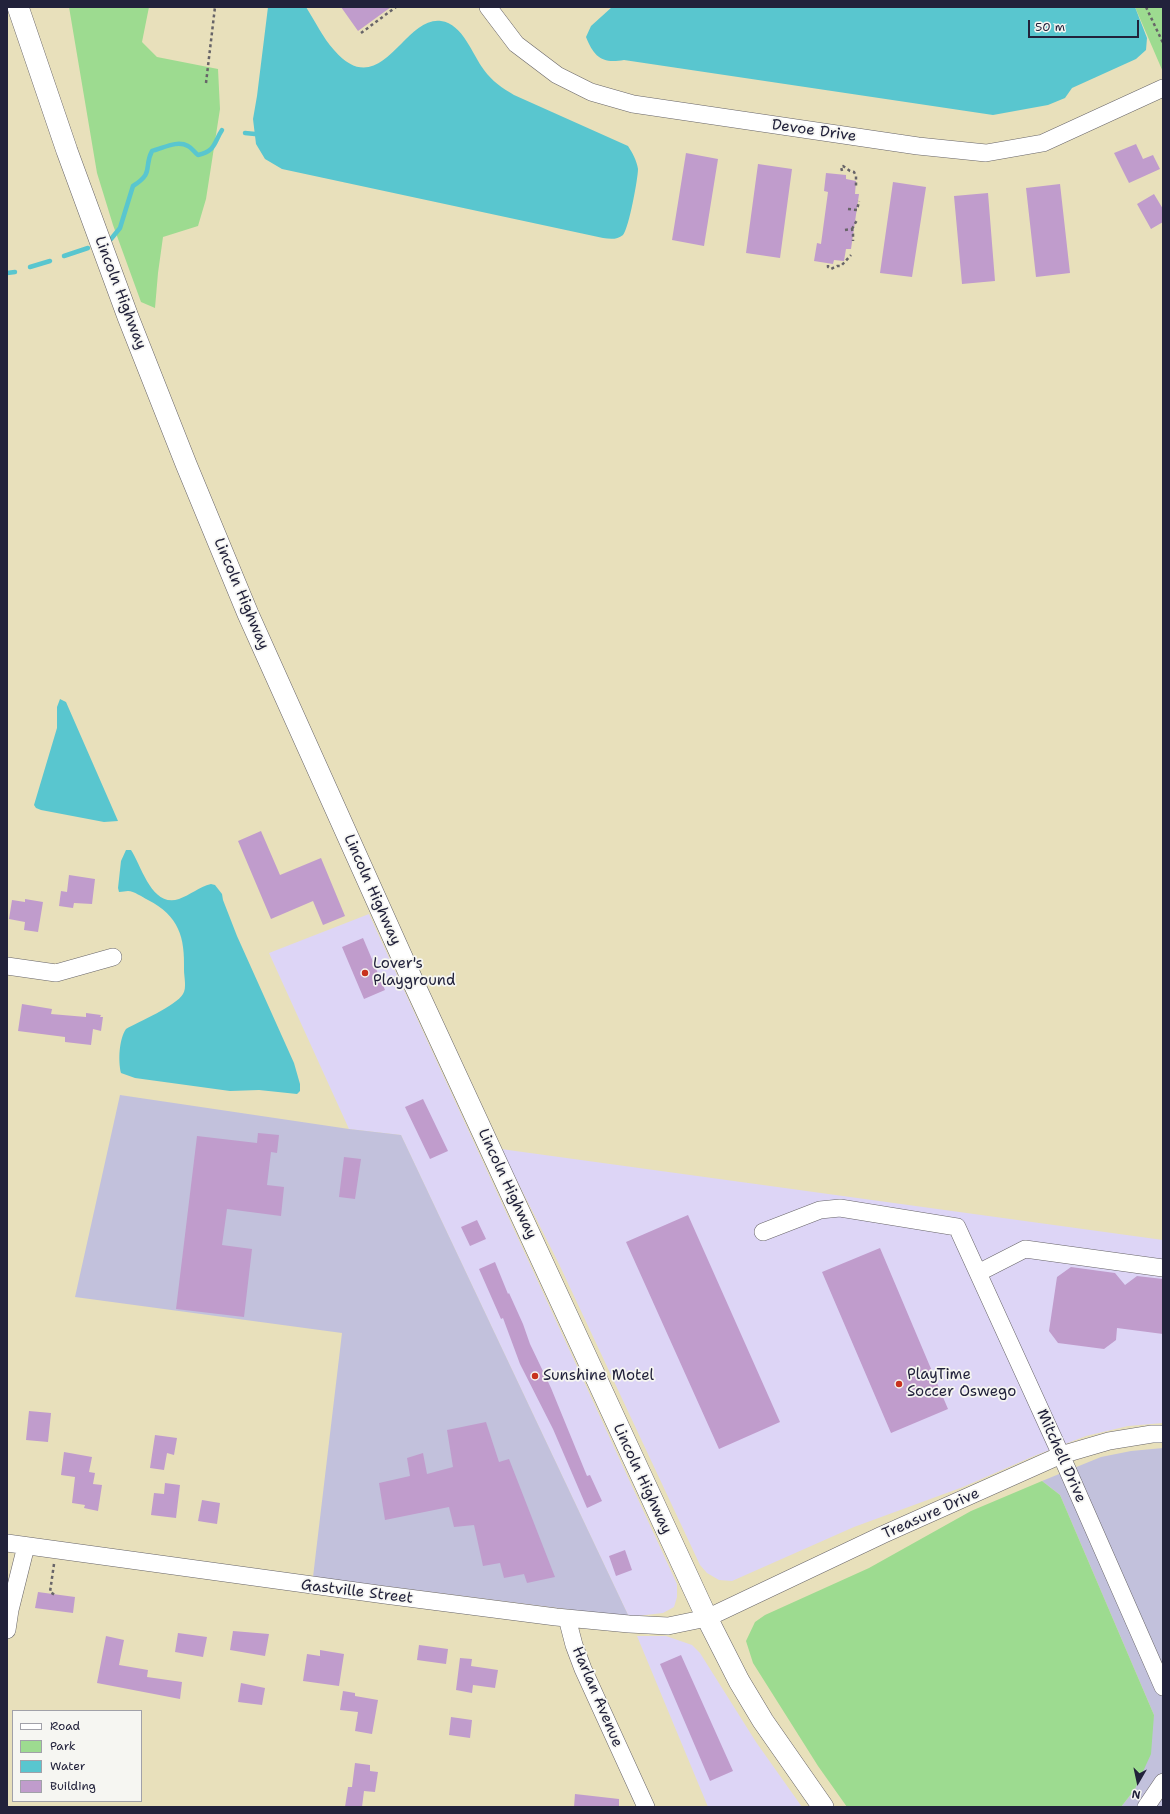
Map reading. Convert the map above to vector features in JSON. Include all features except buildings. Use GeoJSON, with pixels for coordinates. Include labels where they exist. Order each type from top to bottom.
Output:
{"type":"FeatureCollection","features":[{"type":"Feature","properties":{"kind":"main road","name":"Lincoln Highway"},"geometry":{"type":"LineString","coordinates":[[18,7],[67,151],[128,317],[248,614],[412,979],[707,1618],[739,1681],[755,1708],[788,1759],[823,1807]]}},
{"type":"Feature","properties":{"kind":"street","name":"Devoe Drive"},"geometry":{"type":"LineString","coordinates":[[488,7],[516,44],[557,75],[591,92],[633,104],[918,146],[986,153],[1043,143],[1162,90]]}},
{"type":"Feature","properties":{"kind":"street"},"geometry":{"type":"LineString","coordinates":[[7,966],[56,973],[113,957]]}},
{"type":"Feature","properties":{"kind":"street","name":"Mitchell Drive"},"geometry":{"type":"LineString","coordinates":[[763,1232],[820,1210],[840,1208],[957,1227],[1158,1663],[1163,1687]]}},
{"type":"Feature","properties":{"kind":"street"},"geometry":{"type":"LineString","coordinates":[[978,1273],[1025,1249],[1163,1268]]}},
{"type":"Feature","properties":{"kind":"street","name":"Treasure Drive"},"geometry":{"type":"LineString","coordinates":[[707,1618],[882,1535],[1061,1455],[1109,1441],[1152,1434],[1163,1434]]}},
{"type":"Feature","properties":{"kind":"street","name":"Gastville Street"},"geometry":{"type":"LineString","coordinates":[[7,1543],[362,1592],[567,1618],[655,1626],[679,1625],[707,1618]]}},
{"type":"Feature","properties":{"kind":"street"},"geometry":{"type":"LineString","coordinates":[[7,1630],[10,1610],[26,1546]]}},
{"type":"Feature","properties":{"kind":"street","name":"Harlan Avenue"},"geometry":{"type":"LineString","coordinates":[[567,1618],[574,1645],[581,1663],[646,1807]]}},
{"type":"Feature","properties":{"kind":"street"},"geometry":{"type":"LineString","coordinates":[[1146,1807],[1163,1782]]}},
{"type":"Feature","properties":{"kind":"path"},"geometry":{"type":"LineString","coordinates":[[206,83],[215,7]]}},
{"type":"Feature","properties":{"kind":"path"},"geometry":{"type":"LineString","coordinates":[[361,33],[379,18],[396,7]]}},
{"type":"Feature","properties":{"kind":"path"},"geometry":{"type":"LineString","coordinates":[[1146,7],[1163,44]]}},
{"type":"Feature","properties":{"kind":"path"},"geometry":{"type":"LineString","coordinates":[[842,171],[841,168],[843,166],[854,172],[856,176],[856,186]]}},
{"type":"Feature","properties":{"kind":"path"},"geometry":{"type":"LineString","coordinates":[[848,209],[857,210],[859,201]]}},
{"type":"Feature","properties":{"kind":"path"},"geometry":{"type":"LineString","coordinates":[[853,241],[854,234],[852,229],[857,220]]}},
{"type":"Feature","properties":{"kind":"path"},"geometry":{"type":"LineString","coordinates":[[846,229],[852,229]]}},
{"type":"Feature","properties":{"kind":"path"},"geometry":{"type":"LineString","coordinates":[[828,265],[831,269],[841,266],[851,255]]}},
{"type":"Feature","properties":{"kind":"path"},"geometry":{"type":"LineString","coordinates":[[55,1594],[50,1592],[56,1550]]}},
{"type":"Feature","properties":{"kind":"shaded area"},"geometry":{"type":"Polygon","coordinates":[[[369,914],[677,1584],[677,1597],[674,1607],[663,1613],[629,1617],[401,1135],[349,1129],[269,953],[369,914]]]}},
{"type":"Feature","properties":{"kind":"shaded area"},"geometry":{"type":"Polygon","coordinates":[[[120,1095],[349,1129],[401,1135],[629,1617],[313,1577],[342,1333],[75,1297],[120,1095]]]}},
{"type":"Feature","properties":{"kind":"shaded area"},"geometry":{"type":"Polygon","coordinates":[[[501,1149],[1163,1240],[1163,1423],[1128,1426],[1086,1436],[1034,1456],[963,1487],[854,1527],[732,1581],[719,1580],[707,1573],[700,1565],[559,1264],[501,1149]]]}},
{"type":"Feature","properties":{"kind":"shaded area"},"geometry":{"type":"Polygon","coordinates":[[[1163,1448],[1163,1807],[1121,1807],[1135,1789],[1154,1715],[1060,1495],[1042,1481],[1101,1457],[1131,1451],[1163,1448]]]}},
{"type":"Feature","properties":{"kind":"shaded area"},"geometry":{"type":"Polygon","coordinates":[[[637,1636],[666,1636],[692,1645],[700,1653],[756,1742],[802,1807],[708,1807],[637,1636]]]}},
{"type":"Feature","properties":{"kind":"green space"},"geometry":{"type":"Polygon","coordinates":[[[69,7],[149,7],[142,42],[157,57],[218,69],[220,109],[206,199],[198,226],[163,237],[155,308],[141,302],[113,225],[97,173],[69,7]]]}},
{"type":"Feature","properties":{"kind":"green space"},"geometry":{"type":"Polygon","coordinates":[[[1135,7],[1163,7],[1163,72],[1135,7]]]}},
{"type":"Feature","properties":{"kind":"green space"},"geometry":{"type":"Polygon","coordinates":[[[1042,1481],[1060,1495],[1154,1715],[1151,1754],[1135,1789],[1121,1807],[847,1807],[818,1766],[753,1663],[746,1641],[755,1622],[765,1615],[869,1568],[971,1511],[1042,1481]]]}},
{"type":"Feature","properties":{"kind":"water"},"geometry":{"type":"Polygon","coordinates":[[[268,7],[306,7],[334,50],[351,64],[365,68],[378,63],[391,54],[415,31],[427,23],[441,21],[449,23],[461,34],[487,74],[505,90],[628,146],[633,154],[638,169],[638,174],[630,213],[623,235],[621,237],[611,239],[603,238],[282,169],[265,159],[256,144],[253,119],[268,7]]]}},
{"type":"Feature","properties":{"kind":"water"},"geometry":{"type":"Polygon","coordinates":[[[612,7],[1135,7],[1147,38],[1146,50],[1136,59],[1072,88],[1065,98],[1048,105],[993,115],[624,60],[604,60],[592,50],[586,37],[591,26],[612,7]]]}},
{"type":"Feature","properties":{"kind":"water"},"geometry":{"type":"Polygon","coordinates":[[[60,699],[66,702],[118,821],[104,822],[41,810],[36,808],[34,805],[57,728],[57,707],[60,699]]]}},
{"type":"Feature","properties":{"kind":"water"},"geometry":{"type":"Polygon","coordinates":[[[126,850],[131,850],[149,884],[162,898],[170,900],[179,899],[211,884],[215,885],[222,894],[237,936],[294,1063],[300,1084],[300,1091],[297,1094],[259,1090],[230,1091],[135,1078],[121,1073],[120,1050],[122,1038],[126,1029],[173,1004],[183,994],[185,986],[183,947],[178,929],[173,920],[158,906],[138,894],[130,891],[119,892],[118,888],[121,861],[126,850]]]}},
{"type":"Feature","properties":{"kind":"waterway"},"geometry":{"type":"LineString","coordinates":[[111,239],[120,228],[133,186],[140,181],[146,173],[152,151],[170,145],[184,144],[198,155],[208,151],[214,146],[222,130]]}},
{"type":"Feature","properties":{"kind":"waterway"},"geometry":{"type":"LineString","coordinates":[[245,133],[255,134]]}},
{"type":"Feature","properties":{"kind":"waterway"},"geometry":{"type":"LineString","coordinates":[[64,256],[88,248]]}},
{"type":"Feature","properties":{"kind":"waterway"},"geometry":{"type":"LineString","coordinates":[[30,267],[50,261]]}},
{"type":"Feature","properties":{"kind":"waterway"},"geometry":{"type":"LineString","coordinates":[[7,273],[15,272]]}},
{"type":"Feature","properties":{"kind":"place","name":"Lover's Playground"},"geometry":{"type":"Point","coordinates":[365,973]}},
{"type":"Feature","properties":{"kind":"place","name":"Sunshine Motel"},"geometry":{"type":"Point","coordinates":[535,1376]}},
{"type":"Feature","properties":{"kind":"place","name":"PlayTime Soccer Oswego"},"geometry":{"type":"Point","coordinates":[899,1384]}}]}
